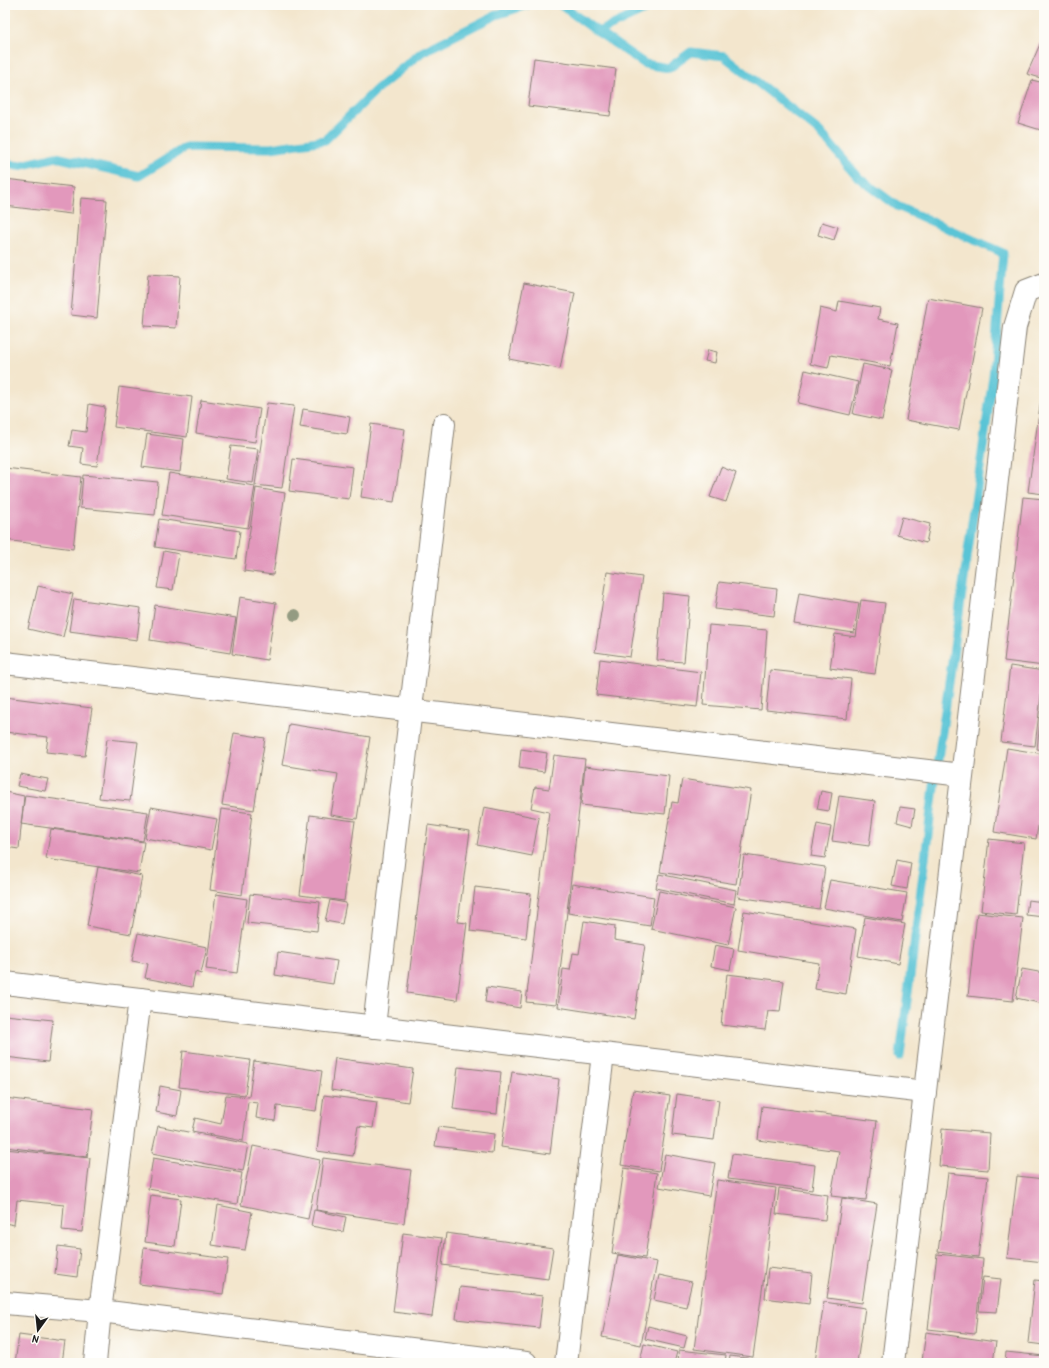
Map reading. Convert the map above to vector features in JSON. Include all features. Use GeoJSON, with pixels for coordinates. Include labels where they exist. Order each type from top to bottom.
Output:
{"type":"FeatureCollection","features":[{"type":"Feature","properties":{"kind":"street"},"geometry":{"type":"LineString","coordinates":[[893,1363],[1014,327],[1026,291],[1044,284]]}},
{"type":"Feature","properties":{"kind":"street"},"geometry":{"type":"LineString","coordinates":[[374,1027],[444,424]]}},
{"type":"Feature","properties":{"kind":"street"},"geometry":{"type":"LineString","coordinates":[[5,663],[962,776]]}},
{"type":"Feature","properties":{"kind":"street"},"geometry":{"type":"LineString","coordinates":[[5,983],[925,1092]]}},
{"type":"Feature","properties":{"kind":"street"},"geometry":{"type":"LineString","coordinates":[[95,1363],[100,1310],[140,999]]}},
{"type":"Feature","properties":{"kind":"street"},"geometry":{"type":"LineString","coordinates":[[566,1363],[603,1054]]}},
{"type":"Feature","properties":{"kind":"street"},"geometry":{"type":"LineString","coordinates":[[5,1303],[100,1310],[526,1363]]}},
{"type":"Feature","properties":{"kind":"building"},"geometry":{"type":"Polygon","coordinates":[[[1044,35],[1044,79],[1027,74],[1044,35]]]}},
{"type":"Feature","properties":{"kind":"building"},"geometry":{"type":"Polygon","coordinates":[[[534,58],[616,69],[610,116],[528,106],[534,58]]]}},
{"type":"Feature","properties":{"kind":"building"},"geometry":{"type":"Polygon","coordinates":[[[1032,80],[1044,83],[1044,131],[1018,123],[1032,80]]]}},
{"type":"Feature","properties":{"kind":"building"},"geometry":{"type":"Polygon","coordinates":[[[5,179],[74,187],[71,214],[5,206],[5,179]]]}},
{"type":"Feature","properties":{"kind":"building"},"geometry":{"type":"Polygon","coordinates":[[[81,198],[107,200],[97,318],[71,315],[81,198]]]}},
{"type":"Feature","properties":{"kind":"building"},"geometry":{"type":"Polygon","coordinates":[[[822,222],[838,227],[834,240],[818,235],[822,222]]]}},
{"type":"Feature","properties":{"kind":"building"},"geometry":{"type":"Polygon","coordinates":[[[148,274],[180,276],[176,328],[144,326],[148,274]]]}},
{"type":"Feature","properties":{"kind":"building"},"geometry":{"type":"Polygon","coordinates":[[[524,283],[575,293],[560,369],[509,359],[524,283]]]}},
{"type":"Feature","properties":{"kind":"building"},"geometry":{"type":"Polygon","coordinates":[[[928,298],[982,308],[959,430],[906,420],[928,298]]]}},
{"type":"Feature","properties":{"kind":"building"},"geometry":{"type":"Polygon","coordinates":[[[839,301],[880,308],[878,319],[898,323],[890,366],[831,355],[828,368],[810,364],[820,308],[837,312],[839,301]]]}},
{"type":"Feature","properties":{"kind":"building"},"geometry":{"type":"Polygon","coordinates":[[[708,350],[717,352],[715,363],[705,361],[708,350]]]}},
{"type":"Feature","properties":{"kind":"building"},"geometry":{"type":"Polygon","coordinates":[[[863,364],[892,370],[882,420],[853,414],[863,364]]]}},
{"type":"Feature","properties":{"kind":"building"},"geometry":{"type":"Polygon","coordinates":[[[805,370],[858,382],[850,415],[798,403],[805,370]]]}},
{"type":"Feature","properties":{"kind":"building"},"geometry":{"type":"Polygon","coordinates":[[[1044,384],[1044,494],[1028,492],[1044,384]]]}},
{"type":"Feature","properties":{"kind":"building"},"geometry":{"type":"Polygon","coordinates":[[[119,387],[192,397],[187,437],[114,427],[119,387]]]}},
{"type":"Feature","properties":{"kind":"building"},"geometry":{"type":"Polygon","coordinates":[[[201,400],[260,409],[255,442],[196,433],[201,400]]]}},
{"type":"Feature","properties":{"kind":"building"},"geometry":{"type":"Polygon","coordinates":[[[267,403],[294,406],[282,488],[255,485],[267,403]]]}},
{"type":"Feature","properties":{"kind":"building"},"geometry":{"type":"Polygon","coordinates":[[[89,404],[105,407],[97,466],[81,464],[83,448],[69,446],[72,430],[86,432],[89,404]]]}},
{"type":"Feature","properties":{"kind":"building"},"geometry":{"type":"Polygon","coordinates":[[[303,409],[350,417],[347,434],[300,427],[303,409]]]}},
{"type":"Feature","properties":{"kind":"building"},"geometry":{"type":"Polygon","coordinates":[[[371,424],[405,429],[394,502],[361,497],[371,424]]]}},
{"type":"Feature","properties":{"kind":"building"},"geometry":{"type":"Polygon","coordinates":[[[147,434],[184,439],[180,472],[142,467],[147,434]]]}},
{"type":"Feature","properties":{"kind":"building"},"geometry":{"type":"Polygon","coordinates":[[[231,446],[258,449],[253,483],[226,479],[231,446]]]}},
{"type":"Feature","properties":{"kind":"building"},"geometry":{"type":"Polygon","coordinates":[[[293,459],[353,467],[349,499],[289,491],[293,459]]]}},
{"type":"Feature","properties":{"kind":"building"},"geometry":{"type":"Polygon","coordinates":[[[721,467],[736,473],[726,502],[710,497],[721,467]]]}},
{"type":"Feature","properties":{"kind":"building"},"geometry":{"type":"Polygon","coordinates":[[[5,468],[81,477],[73,549],[5,540],[5,468]]]}},
{"type":"Feature","properties":{"kind":"building"},"geometry":{"type":"Polygon","coordinates":[[[169,473],[255,486],[248,528],[162,515],[169,473]]]}},
{"type":"Feature","properties":{"kind":"building"},"geometry":{"type":"Polygon","coordinates":[[[83,475],[158,482],[155,515],[80,508],[83,475]]]}},
{"type":"Feature","properties":{"kind":"building"},"geometry":{"type":"Polygon","coordinates":[[[256,488],[285,493],[273,575],[244,571],[256,488]]]}},
{"type":"Feature","properties":{"kind":"building"},"geometry":{"type":"Polygon","coordinates":[[[1023,497],[1044,499],[1044,666],[1004,661],[1023,497]]]}},
{"type":"Feature","properties":{"kind":"building"},"geometry":{"type":"Polygon","coordinates":[[[902,517],[930,524],[926,543],[897,535],[902,517]]]}},
{"type":"Feature","properties":{"kind":"building"},"geometry":{"type":"Polygon","coordinates":[[[159,519],[240,531],[236,559],[155,547],[159,519]]]}},
{"type":"Feature","properties":{"kind":"building"},"geometry":{"type":"Polygon","coordinates":[[[164,551],[179,554],[173,590],[157,588],[164,551]]]}},
{"type":"Feature","properties":{"kind":"building"},"geometry":{"type":"Polygon","coordinates":[[[607,572],[642,577],[630,657],[595,652],[607,572]]]}},
{"type":"Feature","properties":{"kind":"building"},"geometry":{"type":"Polygon","coordinates":[[[719,582],[777,589],[774,616],[715,609],[719,582]]]}},
{"type":"Feature","properties":{"kind":"building"},"geometry":{"type":"Polygon","coordinates":[[[38,586],[73,594],[63,637],[28,629],[38,586]]]}},
{"type":"Feature","properties":{"kind":"building"},"geometry":{"type":"Polygon","coordinates":[[[663,593],[690,596],[684,662],[657,660],[663,593]]]}},
{"type":"Feature","properties":{"kind":"building"},"geometry":{"type":"Polygon","coordinates":[[[799,593],[859,603],[854,633],[794,624],[799,593]]]}},
{"type":"Feature","properties":{"kind":"building"},"geometry":{"type":"Polygon","coordinates":[[[240,597],[276,603],[267,660],[232,654],[240,597]]]}},
{"type":"Feature","properties":{"kind":"building"},"geometry":{"type":"Polygon","coordinates":[[[74,599],[141,608],[137,640],[69,631],[74,599]]]}},
{"type":"Feature","properties":{"kind":"building"},"geometry":{"type":"Polygon","coordinates":[[[861,600],[885,603],[875,674],[830,668],[835,634],[856,637],[861,600]]]}},
{"type":"Feature","properties":{"kind":"building"},"geometry":{"type":"Polygon","coordinates":[[[155,605],[236,618],[230,653],[150,640],[155,605]]]}},
{"type":"Feature","properties":{"kind":"building"},"geometry":{"type":"Polygon","coordinates":[[[709,625],[767,630],[761,710],[703,705],[709,625]]]}},
{"type":"Feature","properties":{"kind":"building"},"geometry":{"type":"Polygon","coordinates":[[[600,659],[701,672],[697,707],[596,695],[600,659]]]}},
{"type":"Feature","properties":{"kind":"building"},"geometry":{"type":"Polygon","coordinates":[[[1010,666],[1044,671],[1035,746],[1001,742],[1010,666]]]}},
{"type":"Feature","properties":{"kind":"building"},"geometry":{"type":"Polygon","coordinates":[[[770,670],[851,679],[847,719],[766,710],[770,670]]]}},
{"type":"Feature","properties":{"kind":"building"},"geometry":{"type":"Polygon","coordinates":[[[1044,696],[1044,750],[1037,749],[1044,696]]]}},
{"type":"Feature","properties":{"kind":"building"},"geometry":{"type":"Polygon","coordinates":[[[5,697],[92,708],[85,756],[46,752],[48,737],[5,732],[5,697]]]}},
{"type":"Feature","properties":{"kind":"building"},"geometry":{"type":"Polygon","coordinates":[[[289,724],[370,737],[357,819],[331,815],[338,774],[282,765],[289,724]]]}},
{"type":"Feature","properties":{"kind":"building"},"geometry":{"type":"Polygon","coordinates":[[[234,733],[265,738],[254,810],[222,805],[234,733]]]}},
{"type":"Feature","properties":{"kind":"building"},"geometry":{"type":"Polygon","coordinates":[[[107,739],[138,742],[130,801],[99,798],[107,739]]]}},
{"type":"Feature","properties":{"kind":"building"},"geometry":{"type":"Polygon","coordinates":[[[1007,748],[1044,754],[1044,790],[1036,839],[994,832],[1007,748]]]}},
{"type":"Feature","properties":{"kind":"building"},"geometry":{"type":"Polygon","coordinates":[[[521,749],[547,753],[544,772],[519,768],[521,749]]]}},
{"type":"Feature","properties":{"kind":"building"},"geometry":{"type":"Polygon","coordinates":[[[554,755],[585,759],[556,1005],[526,1002],[549,812],[531,808],[535,787],[549,789],[554,755]]]}},
{"type":"Feature","properties":{"kind":"building"},"geometry":{"type":"Polygon","coordinates":[[[585,766],[669,776],[665,814],[581,805],[585,766]]]}},
{"type":"Feature","properties":{"kind":"building"},"geometry":{"type":"Polygon","coordinates":[[[20,774],[48,779],[45,791],[17,786],[20,774]]]}},
{"type":"Feature","properties":{"kind":"building"},"geometry":{"type":"Polygon","coordinates":[[[682,779],[751,790],[736,884],[660,872],[672,802],[678,803],[682,779]]]}},
{"type":"Feature","properties":{"kind":"building"},"geometry":{"type":"Polygon","coordinates":[[[821,791],[832,793],[829,811],[817,809],[821,791]]]}},
{"type":"Feature","properties":{"kind":"building"},"geometry":{"type":"Polygon","coordinates":[[[5,792],[24,796],[19,849],[5,847],[5,792]]]}},
{"type":"Feature","properties":{"kind":"building"},"geometry":{"type":"Polygon","coordinates":[[[25,795],[148,812],[143,841],[21,824],[25,795]]]}},
{"type":"Feature","properties":{"kind":"building"},"geometry":{"type":"Polygon","coordinates":[[[839,796],[875,801],[869,846],[832,841],[839,796]]]}},
{"type":"Feature","properties":{"kind":"building"},"geometry":{"type":"Polygon","coordinates":[[[151,807],[217,819],[211,850],[145,838],[151,807]]]}},
{"type":"Feature","properties":{"kind":"building"},"geometry":{"type":"Polygon","coordinates":[[[484,807],[539,818],[532,856],[477,845],[484,807]]]}},
{"type":"Feature","properties":{"kind":"building"},"geometry":{"type":"Polygon","coordinates":[[[900,807],[915,809],[912,826],[897,822],[900,807]]]}},
{"type":"Feature","properties":{"kind":"building"},"geometry":{"type":"Polygon","coordinates":[[[221,809],[252,813],[242,895],[210,890],[221,809]]]}},
{"type":"Feature","properties":{"kind":"building"},"geometry":{"type":"Polygon","coordinates":[[[310,815],[355,821],[344,901],[300,895],[310,815]]]}},
{"type":"Feature","properties":{"kind":"building"},"geometry":{"type":"Polygon","coordinates":[[[817,824],[831,827],[825,858],[811,856],[817,824]]]}},
{"type":"Feature","properties":{"kind":"building"},"geometry":{"type":"Polygon","coordinates":[[[428,825],[470,831],[458,922],[467,923],[457,1000],[407,993],[428,825]]]}},
{"type":"Feature","properties":{"kind":"building"},"geometry":{"type":"Polygon","coordinates":[[[51,829],[144,842],[139,873],[46,859],[51,829]]]}},
{"type":"Feature","properties":{"kind":"building"},"geometry":{"type":"Polygon","coordinates":[[[989,839],[1024,843],[1016,915],[981,911],[989,839]]]}},
{"type":"Feature","properties":{"kind":"building"},"geometry":{"type":"Polygon","coordinates":[[[744,855],[825,867],[819,909],[738,897],[744,855]]]}},
{"type":"Feature","properties":{"kind":"building"},"geometry":{"type":"Polygon","coordinates":[[[897,860],[911,863],[907,889],[892,886],[897,860]]]}},
{"type":"Feature","properties":{"kind":"building"},"geometry":{"type":"Polygon","coordinates":[[[98,867],[142,876],[131,934],[87,926],[98,867]]]}},
{"type":"Feature","properties":{"kind":"building"},"geometry":{"type":"Polygon","coordinates":[[[659,874],[736,890],[734,904],[656,888],[659,874]]]}},
{"type":"Feature","properties":{"kind":"building"},"geometry":{"type":"Polygon","coordinates":[[[830,880],[907,893],[902,922],[824,908],[830,880]]]}},
{"type":"Feature","properties":{"kind":"building"},"geometry":{"type":"Polygon","coordinates":[[[572,884],[654,897],[650,926],[568,913],[572,884]]]}},
{"type":"Feature","properties":{"kind":"building"},"geometry":{"type":"Polygon","coordinates":[[[475,887],[531,894],[526,938],[470,931],[475,887]]]}},
{"type":"Feature","properties":{"kind":"building"},"geometry":{"type":"Polygon","coordinates":[[[659,891],[736,907],[728,945],[651,929],[659,891]]]}},
{"type":"Feature","properties":{"kind":"building"},"geometry":{"type":"Polygon","coordinates":[[[216,894],[247,899],[237,973],[206,969],[216,894]]]}},
{"type":"Feature","properties":{"kind":"building"},"geometry":{"type":"Polygon","coordinates":[[[250,894],[320,902],[317,931],[247,923],[250,894]]]}},
{"type":"Feature","properties":{"kind":"building"},"geometry":{"type":"Polygon","coordinates":[[[330,900],[346,903],[342,924],[325,921],[330,900]]]}},
{"type":"Feature","properties":{"kind":"building"},"geometry":{"type":"Polygon","coordinates":[[[1028,900],[1044,902],[1044,917],[1026,915],[1028,900]]]}},
{"type":"Feature","properties":{"kind":"building"},"geometry":{"type":"Polygon","coordinates":[[[744,911],[856,929],[846,994],[815,989],[819,963],[738,950],[744,911]]]}},
{"type":"Feature","properties":{"kind":"building"},"geometry":{"type":"Polygon","coordinates":[[[977,913],[1023,918],[1013,1001],[968,996],[977,913]]]}},
{"type":"Feature","properties":{"kind":"building"},"geometry":{"type":"Polygon","coordinates":[[[865,917],[905,924],[898,964],[858,956],[865,917]]]}},
{"type":"Feature","properties":{"kind":"building"},"geometry":{"type":"Polygon","coordinates":[[[584,921],[615,926],[614,940],[645,945],[634,1019],[558,1007],[563,969],[570,970],[573,953],[579,954],[584,921]]]}},
{"type":"Feature","properties":{"kind":"building"},"geometry":{"type":"Polygon","coordinates":[[[138,933],[207,947],[201,974],[195,972],[192,987],[145,978],[148,964],[132,961],[138,933]]]}},
{"type":"Feature","properties":{"kind":"building"},"geometry":{"type":"Polygon","coordinates":[[[715,945],[734,949],[730,970],[711,966],[715,945]]]}},
{"type":"Feature","properties":{"kind":"building"},"geometry":{"type":"Polygon","coordinates":[[[278,952],[337,961],[333,984],[275,975],[278,952]]]}},
{"type":"Feature","properties":{"kind":"building"},"geometry":{"type":"Polygon","coordinates":[[[1022,969],[1044,973],[1044,1004],[1016,998],[1022,969]]]}},
{"type":"Feature","properties":{"kind":"building"},"geometry":{"type":"Polygon","coordinates":[[[727,974],[784,981],[780,1012],[768,1011],[765,1030],[721,1025],[727,974]]]}},
{"type":"Feature","properties":{"kind":"building"},"geometry":{"type":"Polygon","coordinates":[[[487,987],[522,992],[520,1008],[485,1002],[487,987]]]}},
{"type":"Feature","properties":{"kind":"building"},"geometry":{"type":"Polygon","coordinates":[[[5,1015],[53,1020],[48,1062],[5,1057],[5,1015]]]}},
{"type":"Feature","properties":{"kind":"building"},"geometry":{"type":"Polygon","coordinates":[[[183,1051],[250,1060],[245,1095],[179,1087],[183,1051]]]}},
{"type":"Feature","properties":{"kind":"building"},"geometry":{"type":"Polygon","coordinates":[[[335,1058],[413,1069],[408,1102],[331,1090],[335,1058]]]}},
{"type":"Feature","properties":{"kind":"building"},"geometry":{"type":"Polygon","coordinates":[[[254,1061],[322,1071],[316,1111],[277,1106],[275,1121],[256,1118],[258,1103],[248,1102],[243,1141],[192,1131],[195,1118],[221,1124],[226,1095],[249,1097],[254,1061]]]}},
{"type":"Feature","properties":{"kind":"building"},"geometry":{"type":"Polygon","coordinates":[[[458,1067],[501,1072],[497,1114],[453,1109],[458,1067]]]}},
{"type":"Feature","properties":{"kind":"building"},"geometry":{"type":"Polygon","coordinates":[[[512,1072],[559,1079],[550,1154],[501,1147],[512,1072]]]}},
{"type":"Feature","properties":{"kind":"building"},"geometry":{"type":"Polygon","coordinates":[[[160,1086],[181,1090],[177,1116],[156,1112],[160,1086]]]}},
{"type":"Feature","properties":{"kind":"building"},"geometry":{"type":"Polygon","coordinates":[[[633,1090],[670,1096],[659,1171],[621,1165],[633,1090]]]}},
{"type":"Feature","properties":{"kind":"building"},"geometry":{"type":"Polygon","coordinates":[[[677,1094],[719,1100],[714,1140],[672,1135],[677,1094]]]}},
{"type":"Feature","properties":{"kind":"building"},"geometry":{"type":"Polygon","coordinates":[[[324,1095],[377,1102],[373,1128],[358,1126],[353,1156],[317,1151],[324,1095]]]}},
{"type":"Feature","properties":{"kind":"building"},"geometry":{"type":"Polygon","coordinates":[[[5,1098],[93,1109],[87,1157],[5,1147],[5,1098]]]}},
{"type":"Feature","properties":{"kind":"building"},"geometry":{"type":"Polygon","coordinates":[[[762,1106],[877,1121],[866,1200],[831,1196],[839,1151],[758,1140],[762,1106]]]}},
{"type":"Feature","properties":{"kind":"building"},"geometry":{"type":"Polygon","coordinates":[[[158,1126],[248,1144],[243,1171],[152,1153],[158,1126]]]}},
{"type":"Feature","properties":{"kind":"building"},"geometry":{"type":"Polygon","coordinates":[[[438,1127],[494,1134],[492,1153],[435,1146],[438,1127]]]}},
{"type":"Feature","properties":{"kind":"building"},"geometry":{"type":"Polygon","coordinates":[[[942,1129],[990,1133],[988,1170],[939,1166],[942,1129]]]}},
{"type":"Feature","properties":{"kind":"building"},"geometry":{"type":"Polygon","coordinates":[[[253,1146],[320,1160],[308,1219],[241,1205],[253,1146]]]}},
{"type":"Feature","properties":{"kind":"building"},"geometry":{"type":"Polygon","coordinates":[[[5,1149],[90,1158],[82,1232],[62,1230],[64,1205],[17,1200],[14,1225],[5,1223],[5,1149]]]}},
{"type":"Feature","properties":{"kind":"building"},"geometry":{"type":"Polygon","coordinates":[[[665,1154],[715,1163],[709,1196],[659,1187],[665,1154]]]}},
{"type":"Feature","properties":{"kind":"building"},"geometry":{"type":"Polygon","coordinates":[[[732,1154],[815,1165],[812,1190],[728,1179],[732,1154]]]}},
{"type":"Feature","properties":{"kind":"building"},"geometry":{"type":"Polygon","coordinates":[[[153,1158],[242,1173],[237,1204],[148,1189],[153,1158]]]}},
{"type":"Feature","properties":{"kind":"building"},"geometry":{"type":"Polygon","coordinates":[[[323,1158],[411,1170],[404,1223],[316,1210],[323,1158]]]}},
{"type":"Feature","properties":{"kind":"building"},"geometry":{"type":"Polygon","coordinates":[[[624,1168],[657,1173],[645,1258],[612,1253],[624,1168]]]}},
{"type":"Feature","properties":{"kind":"building"},"geometry":{"type":"Polygon","coordinates":[[[948,1173],[988,1177],[978,1257],[938,1252],[948,1173]]]}},
{"type":"Feature","properties":{"kind":"building"},"geometry":{"type":"Polygon","coordinates":[[[1017,1176],[1044,1179],[1044,1262],[1007,1258],[1017,1176]]]}},
{"type":"Feature","properties":{"kind":"building"},"geometry":{"type":"Polygon","coordinates":[[[717,1180],[776,1188],[753,1357],[694,1349],[717,1180]]]}},
{"type":"Feature","properties":{"kind":"building"},"geometry":{"type":"Polygon","coordinates":[[[779,1188],[828,1195],[825,1220],[776,1214],[779,1188]]]}},
{"type":"Feature","properties":{"kind":"building"},"geometry":{"type":"Polygon","coordinates":[[[151,1195],[181,1199],[175,1246],[145,1242],[151,1195]]]}},
{"type":"Feature","properties":{"kind":"building"},"geometry":{"type":"Polygon","coordinates":[[[842,1198],[877,1204],[862,1303],[827,1298],[842,1198]]]}},
{"type":"Feature","properties":{"kind":"building"},"geometry":{"type":"Polygon","coordinates":[[[218,1205],[252,1212],[245,1250],[212,1245],[218,1205]]]}},
{"type":"Feature","properties":{"kind":"building"},"geometry":{"type":"Polygon","coordinates":[[[314,1210],[346,1217],[343,1232],[311,1226],[314,1210]]]}},
{"type":"Feature","properties":{"kind":"building"},"geometry":{"type":"Polygon","coordinates":[[[403,1233],[442,1238],[432,1317],[393,1312],[403,1233]]]}},
{"type":"Feature","properties":{"kind":"building"},"geometry":{"type":"Polygon","coordinates":[[[446,1233],[553,1248],[548,1279],[442,1265],[446,1233]]]}},
{"type":"Feature","properties":{"kind":"building"},"geometry":{"type":"Polygon","coordinates":[[[58,1246],[80,1249],[77,1277],[55,1274],[58,1246]]]}},
{"type":"Feature","properties":{"kind":"building"},"geometry":{"type":"Polygon","coordinates":[[[144,1248],[228,1259],[223,1294],[139,1284],[144,1248]]]}},
{"type":"Feature","properties":{"kind":"building"},"geometry":{"type":"Polygon","coordinates":[[[937,1254],[983,1259],[975,1334],[928,1329],[937,1254]]]}},
{"type":"Feature","properties":{"kind":"building"},"geometry":{"type":"Polygon","coordinates":[[[618,1255],[657,1262],[641,1345],[602,1337],[618,1255]]]}},
{"type":"Feature","properties":{"kind":"building"},"geometry":{"type":"Polygon","coordinates":[[[768,1268],[812,1273],[809,1304],[765,1298],[768,1268]]]}},
{"type":"Feature","properties":{"kind":"building"},"geometry":{"type":"Polygon","coordinates":[[[659,1275],[692,1282],[686,1307],[654,1300],[659,1275]]]}},
{"type":"Feature","properties":{"kind":"building"},"geometry":{"type":"Polygon","coordinates":[[[983,1277],[1001,1279],[997,1312],[979,1311],[983,1277]]]}},
{"type":"Feature","properties":{"kind":"building"},"geometry":{"type":"Polygon","coordinates":[[[1035,1280],[1044,1281],[1044,1345],[1028,1343],[1035,1280]]]}},
{"type":"Feature","properties":{"kind":"building"},"geometry":{"type":"Polygon","coordinates":[[[460,1287],[543,1296],[539,1328],[456,1319],[460,1287]]]}},
{"type":"Feature","properties":{"kind":"building"},"geometry":{"type":"Polygon","coordinates":[[[824,1302],[865,1308],[857,1363],[815,1362],[824,1302]]]}},
{"type":"Feature","properties":{"kind":"building"},"geometry":{"type":"Polygon","coordinates":[[[648,1326],[687,1336],[684,1348],[645,1339],[648,1326]]]}},
{"type":"Feature","properties":{"kind":"building"},"geometry":{"type":"Polygon","coordinates":[[[926,1332],[996,1342],[993,1363],[939,1363],[922,1361],[926,1332]]]}},
{"type":"Feature","properties":{"kind":"building"},"geometry":{"type":"Polygon","coordinates":[[[19,1335],[65,1341],[62,1363],[15,1363],[19,1335]]]}},
{"type":"Feature","properties":{"kind":"building"},"geometry":{"type":"Polygon","coordinates":[[[644,1344],[677,1352],[674,1363],[648,1363],[640,1361],[644,1344]]]}},
{"type":"Feature","properties":{"kind":"building"},"geometry":{"type":"Polygon","coordinates":[[[679,1350],[726,1355],[725,1363],[678,1363],[679,1350]]]}},
{"type":"Feature","properties":{"kind":"building"},"geometry":{"type":"Polygon","coordinates":[[[1006,1352],[1044,1356],[1044,1363],[1005,1363],[1006,1352]]]}},
{"type":"Feature","properties":{"kind":"building"},"geometry":{"type":"Polygon","coordinates":[[[730,1356],[761,1360],[761,1363],[729,1363],[730,1356]]]}},
{"type":"Feature","properties":{"kind":"waterway"},"geometry":{"type":"LineString","coordinates":[[5,163],[18,166],[56,157],[139,176],[186,147],[271,148],[325,140],[377,89],[422,52],[496,15],[527,5]]}},
{"type":"Feature","properties":{"kind":"waterway"},"geometry":{"type":"LineString","coordinates":[[561,5],[598,32],[655,5]]}},
{"type":"Feature","properties":{"kind":"waterway"},"geometry":{"type":"LineString","coordinates":[[598,32],[645,64],[669,68],[691,52],[724,56],[819,131],[859,178],[897,206],[1003,253],[993,377],[934,787],[900,1056]]}}]}
